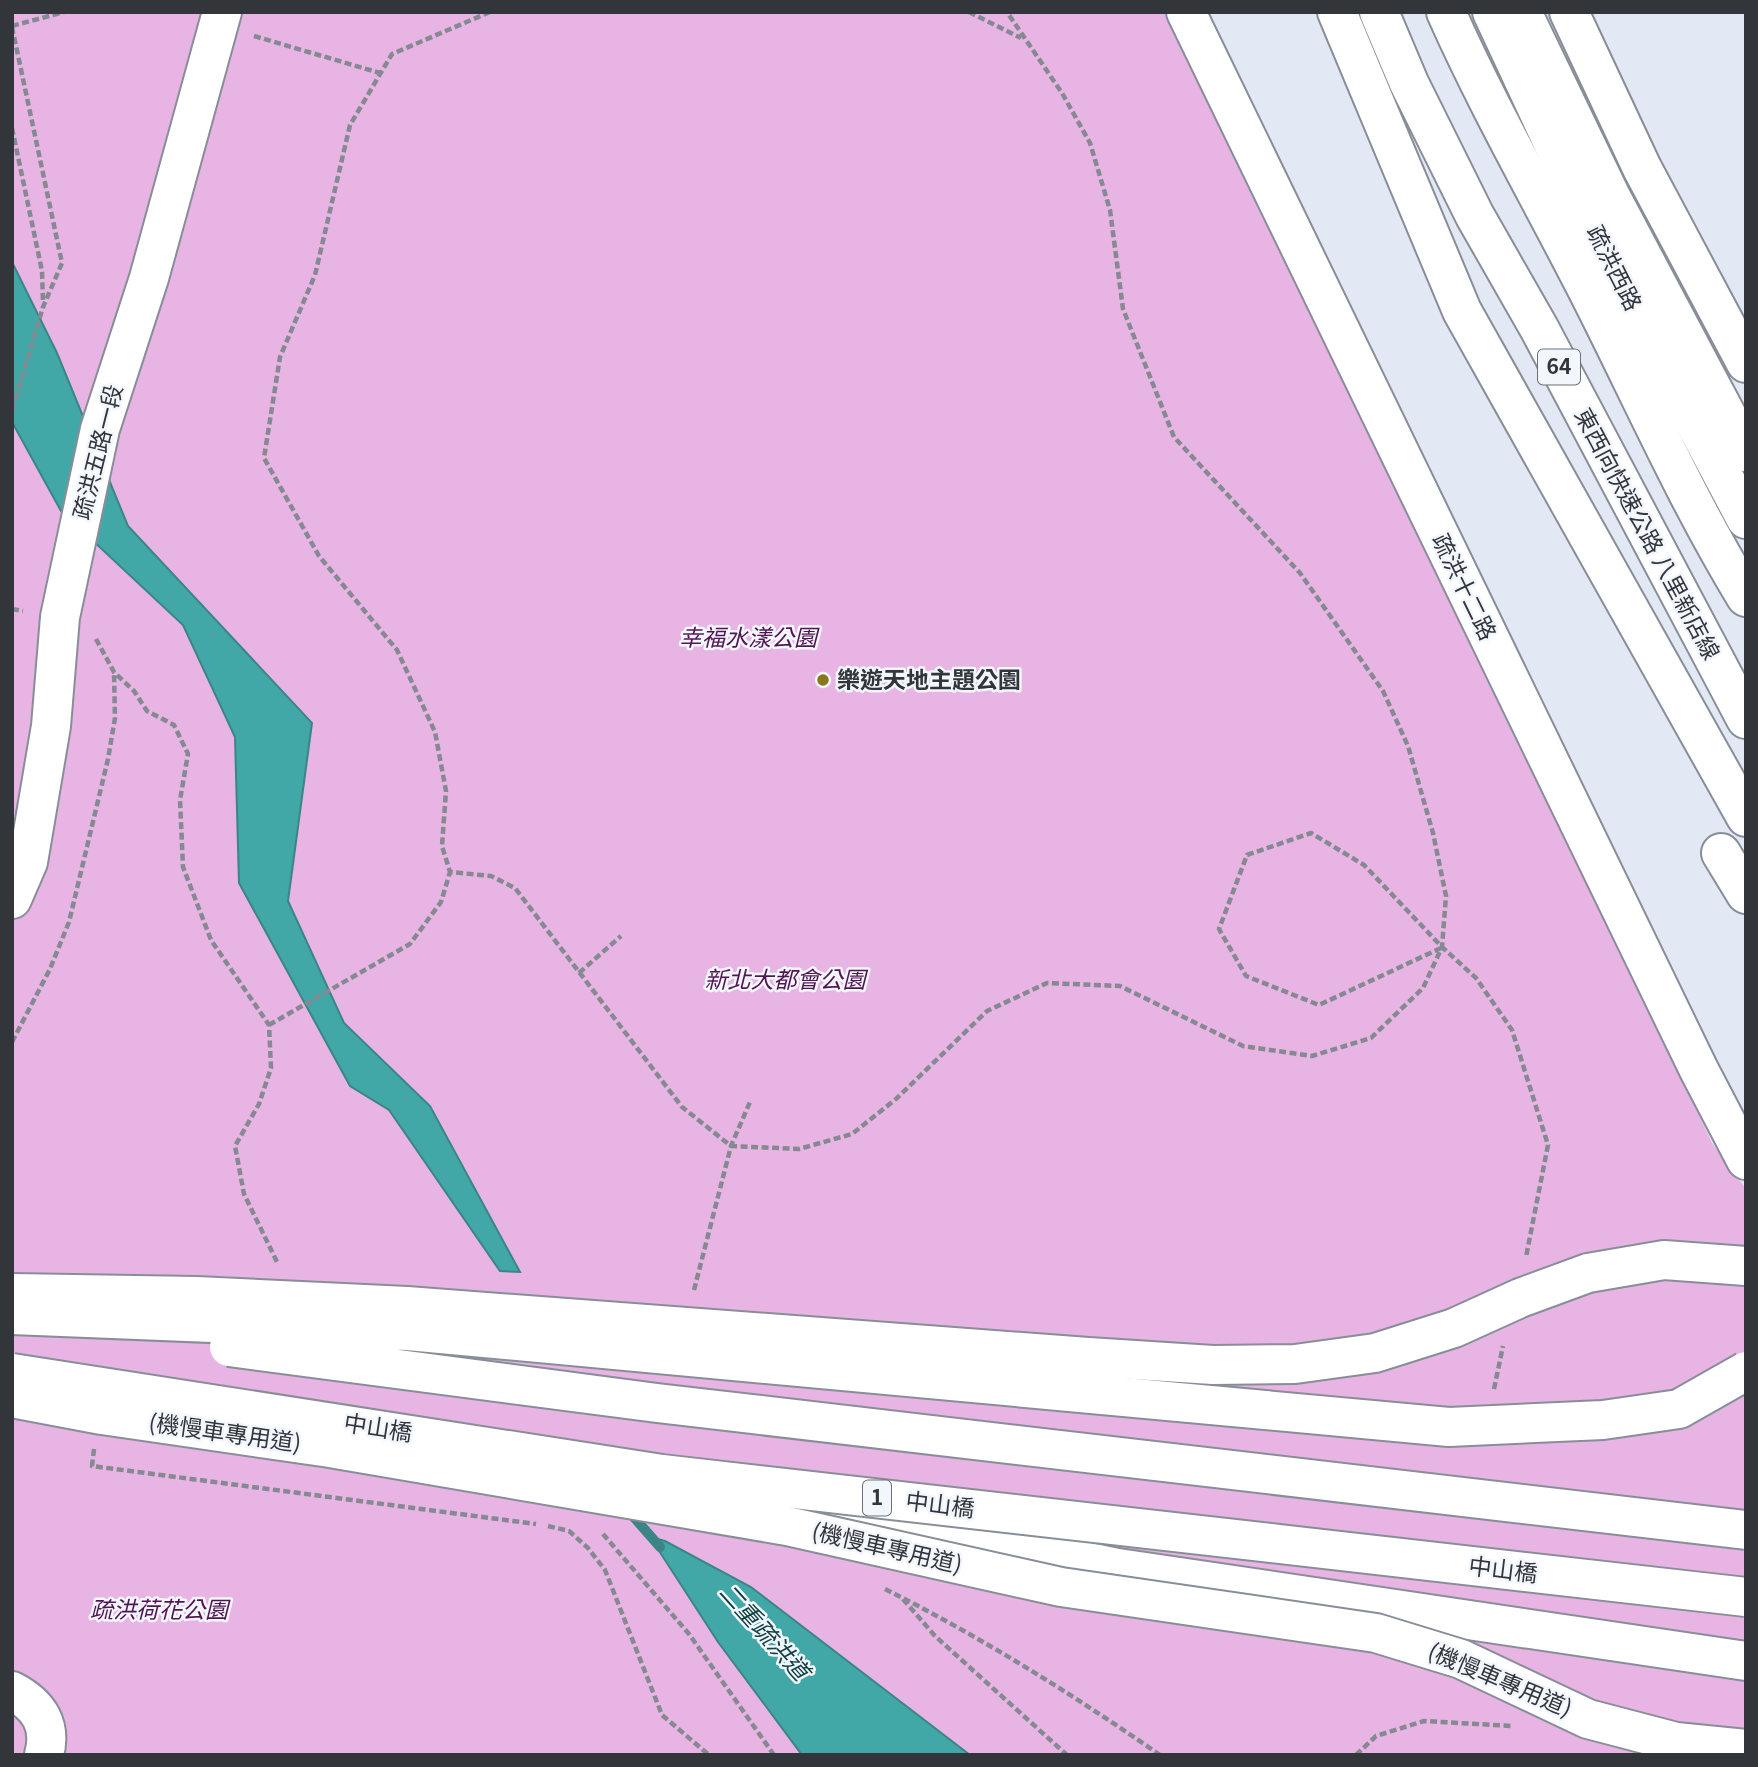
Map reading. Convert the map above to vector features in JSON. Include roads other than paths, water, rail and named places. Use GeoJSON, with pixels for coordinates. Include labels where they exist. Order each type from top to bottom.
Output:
{"type":"FeatureCollection","features":[{"type":"Feature","properties":{"kind":"main road","name":"疏洪十二路"},"geometry":{"type":"LineString","coordinates":[[1186,12],[1699,1070],[1746,1160]]}},
{"type":"Feature","properties":{"kind":"main road"},"geometry":{"type":"LineString","coordinates":[[1337,12],[1462,312],[1746,817]]}},
{"type":"Feature","properties":{"kind":"main road","name":"東西向快速公路 八里新店線"},"geometry":{"type":"LineString","coordinates":[[1379,12],[1409,83],[1475,216],[1539,328],[1746,719]]}},
{"type":"Feature","properties":{"kind":"main road"},"geometry":{"type":"LineString","coordinates":[[1405,12],[1495,203],[1746,671]]}},
{"type":"Feature","properties":{"kind":"main road","name":"64"},"geometry":{"type":"LineString","coordinates":[[1446,12],[1527,180],[1592,299],[1657,434],[1746,597]]}},
{"type":"Feature","properties":{"kind":"main road","name":"疏洪西路"},"geometry":{"type":"LineString","coordinates":[[1492,12],[1601,246],[1746,519]]}},
{"type":"Feature","properties":{"kind":"main road"},"geometry":{"type":"LineString","coordinates":[[1521,12],[1611,197],[1746,452]]}},
{"type":"Feature","properties":{"kind":"main road"},"geometry":{"type":"LineString","coordinates":[[1569,12],[1642,168],[1746,363]]}},
{"type":"Feature","properties":{"kind":"main road","name":"疏洪五路一段"},"geometry":{"type":"LineString","coordinates":[[12,899],[28,862],[51,726],[60,617],[100,429],[236,23]]}},
{"type":"Feature","properties":{"kind":"main road"},"geometry":{"type":"LineString","coordinates":[[1721,853],[1746,894]]}},
{"type":"Feature","properties":{"kind":"main road"},"geometry":{"type":"LineString","coordinates":[[12,1293],[196,1296],[407,1306],[1088,1357],[1213,1365],[1295,1364],[1375,1353],[1454,1328],[1520,1298],[1587,1273],[1664,1260],[1746,1266]]}},
{"type":"Feature","properties":{"kind":"main road"},"geometry":{"type":"LineString","coordinates":[[12,1317],[408,1331],[1449,1427],[1603,1420],[1679,1409],[1746,1371]]}},
{"type":"Feature","properties":{"kind":"main road"},"geometry":{"type":"LineString","coordinates":[[12,1317],[657,1403],[1746,1530]]}},
{"type":"Feature","properties":{"kind":"main road","name":"中山橋"},"geometry":{"type":"LineString","coordinates":[[12,1373],[662,1474],[1746,1597]]}},
{"type":"Feature","properties":{"kind":"main road","name":"(機慢車專用道)"},"geometry":{"type":"LineString","coordinates":[[12,1398],[102,1415],[343,1450],[787,1526],[1061,1587],[1376,1633],[1461,1659],[1588,1719],[1676,1742],[1746,1749]]}},
{"type":"Feature","properties":{"kind":"main road"},"geometry":{"type":"LineString","coordinates":[[662,1474],[1118,1568],[1746,1661]]}},
{"type":"Feature","properties":{"kind":"main road"},"geometry":{"type":"LineString","coordinates":[[12,1692],[27,1699],[39,1710],[46,1725],[47,1742],[44,1755]]}},
{"type":"Feature","properties":{"kind":"water"},"geometry":{"type":"Polygon","coordinates":[[[12,262],[57,353],[128,526],[312,723],[288,901],[344,1023],[430,1106],[520,1272],[500,1271],[389,1110],[350,1086],[239,883],[235,737],[183,625],[61,511],[12,422],[12,262]]]}},
{"type":"Feature","properties":{"kind":"water","name":"二重疏洪道"},"geometry":{"type":"Polygon","coordinates":[[[650,1537],[665,1541],[751,1587],[970,1755],[802,1755],[718,1642],[650,1537]]]}},
{"type":"Feature","properties":{"kind":"waterway"},"geometry":{"type":"LineString","coordinates":[[632,1515],[660,1547]]}},
{"type":"Feature","properties":{"kind":"place","name":"樂遊天地主題公園"},"geometry":{"type":"Point","coordinates":[823,680]}},
{"type":"Feature","properties":{"kind":"park label","name":"幸福水漾公園"},"geometry":{"type":"Point","coordinates":[748,638]}},
{"type":"Feature","properties":{"kind":"park label","name":"新北大都會公園"},"geometry":{"type":"Point","coordinates":[785,980]}},
{"type":"Feature","properties":{"kind":"park label","name":"疏洪荷花公園"},"geometry":{"type":"Point","coordinates":[159,1610]}}]}
